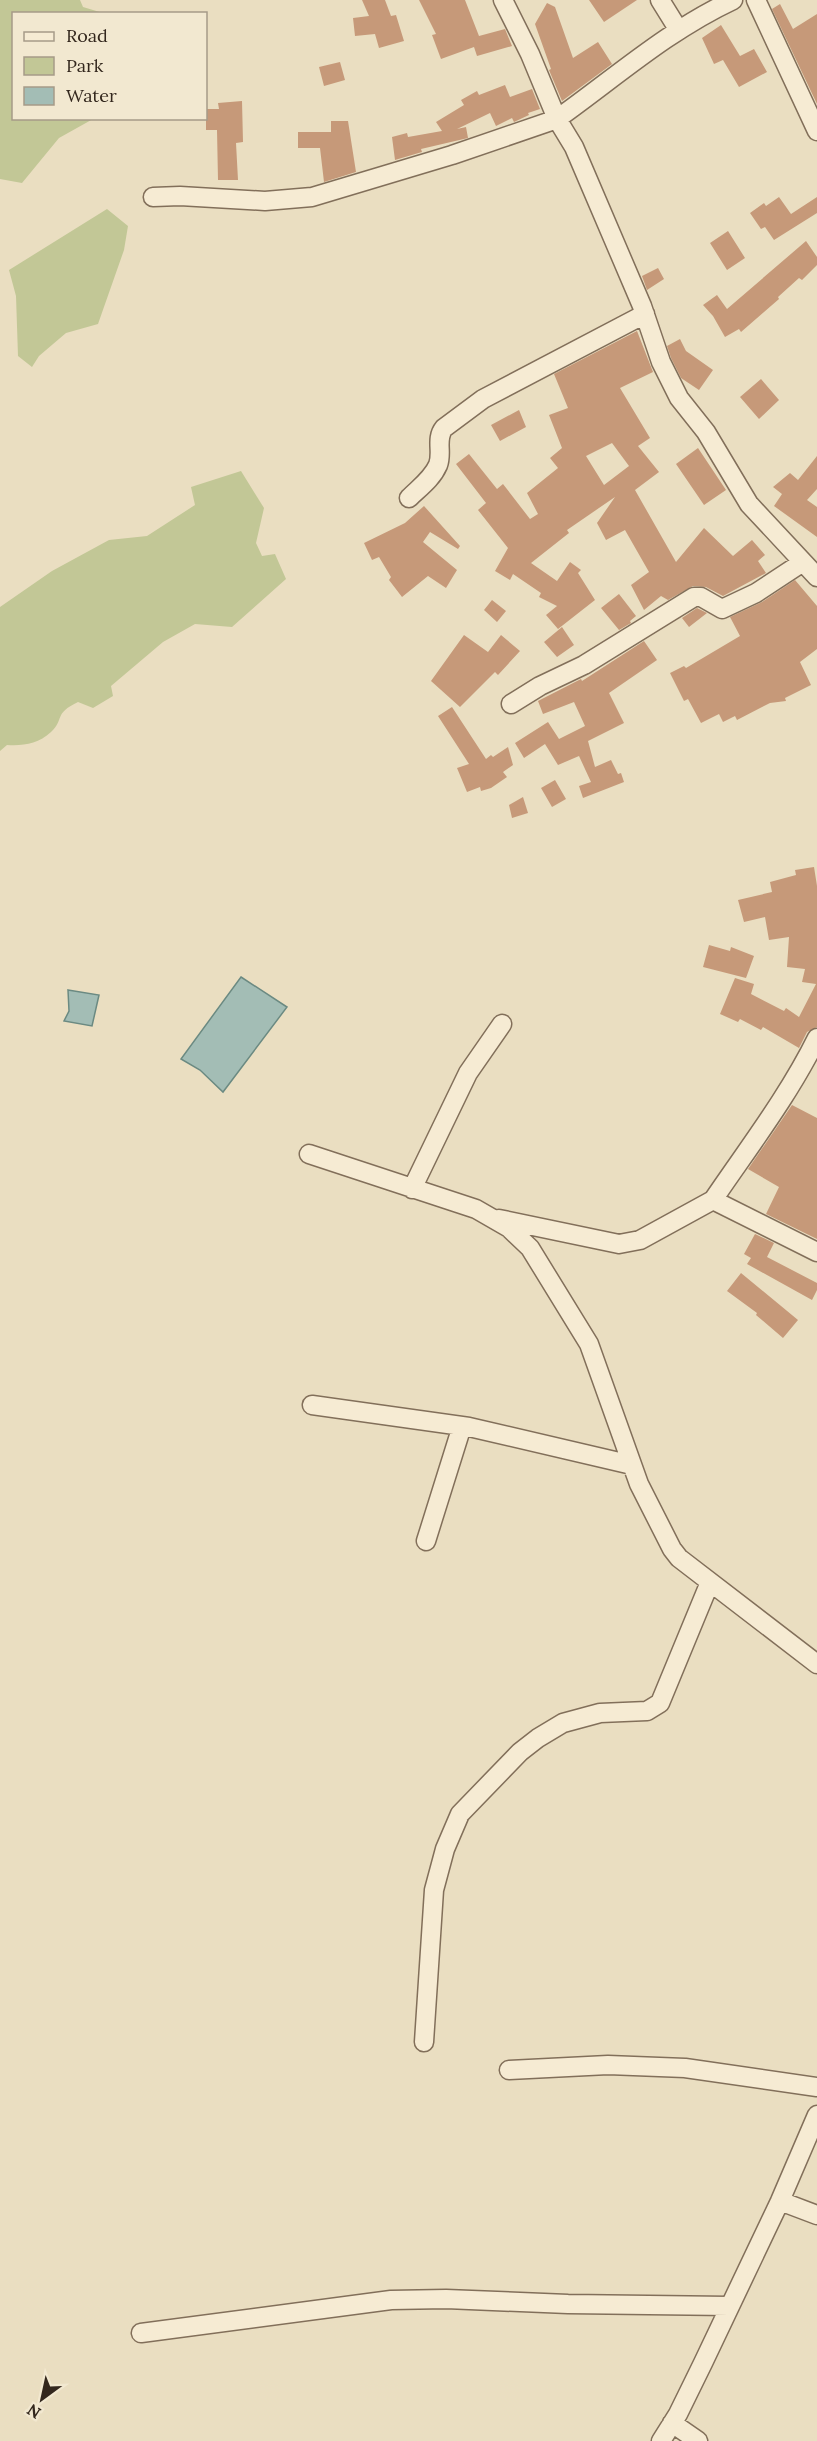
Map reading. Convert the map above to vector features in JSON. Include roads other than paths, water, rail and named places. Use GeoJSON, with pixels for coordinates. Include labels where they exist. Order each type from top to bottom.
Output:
{"type":"FeatureCollection","features":[{"type":"Feature","properties":{"kind":"street"},"geometry":{"type":"LineString","coordinates":[[503,0],[530,54],[557,119],[574,147],[645,314],[661,362],[679,399],[706,432],[749,504],[817,576]]}},
{"type":"Feature","properties":{"kind":"street"},"geometry":{"type":"LineString","coordinates":[[660,0],[678,29]]}},
{"type":"Feature","properties":{"kind":"street"},"geometry":{"type":"LineString","coordinates":[[153,196],[265,201],[312,196],[452,155],[557,119],[678,29],[731,0]]}},
{"type":"Feature","properties":{"kind":"street"},"geometry":{"type":"LineString","coordinates":[[756,0],[817,131]]}},
{"type":"Feature","properties":{"kind":"street"},"geometry":{"type":"LineString","coordinates":[[409,498],[428,480],[437,466],[440,458],[439,434],[444,428],[483,399],[645,314]]}},
{"type":"Feature","properties":{"kind":"street"},"geometry":{"type":"LineString","coordinates":[[511,704],[540,686],[584,665],[694,597],[701,597],[723,609],[756,592],[803,562]]}},
{"type":"Feature","properties":{"kind":"street"},"geometry":{"type":"LineString","coordinates":[[412,1189],[468,1072],[502,1024]]}},
{"type":"Feature","properties":{"kind":"street"},"geometry":{"type":"LineString","coordinates":[[309,1154],[466,1205],[495,1218],[619,1244],[640,1240],[713,1200],[770,1118],[807,1059],[817,1038]]}},
{"type":"Feature","properties":{"kind":"street"},"geometry":{"type":"LineString","coordinates":[[713,1200],[817,1252]]}},
{"type":"Feature","properties":{"kind":"street"},"geometry":{"type":"LineString","coordinates":[[495,1218],[530,1248],[590,1344],[632,1465],[672,1549],[679,1558],[817,1664]]}},
{"type":"Feature","properties":{"kind":"street"},"geometry":{"type":"LineString","coordinates":[[312,1405],[462,1426],[632,1465]]}},
{"type":"Feature","properties":{"kind":"street"},"geometry":{"type":"LineString","coordinates":[[426,1542],[462,1426]]}},
{"type":"Feature","properties":{"kind":"street"},"geometry":{"type":"LineString","coordinates":[[424,2042],[434,1890],[446,1849],[460,1814],[520,1752],[562,1723],[600,1713],[647,1711],[660,1703],[710,1582]]}},
{"type":"Feature","properties":{"kind":"street"},"geometry":{"type":"LineString","coordinates":[[509,2070],[608,2065],[685,2068],[817,2087]]}},
{"type":"Feature","properties":{"kind":"street"},"geometry":{"type":"LineString","coordinates":[[661,2441],[703,2363],[780,2201],[817,2115]]}},
{"type":"Feature","properties":{"kind":"street"},"geometry":{"type":"LineString","coordinates":[[780,2201],[817,2215]]}},
{"type":"Feature","properties":{"kind":"street"},"geometry":{"type":"LineString","coordinates":[[141,2333],[391,2300],[446,2299],[568,2304],[729,2306]]}},
{"type":"Feature","properties":{"kind":"street"},"geometry":{"type":"LineString","coordinates":[[672,2423],[698,2441]]}},
{"type":"Feature","properties":{"kind":"water"},"geometry":{"type":"Polygon","coordinates":[[[241,977],[287,1007],[223,1092],[200,1070],[181,1059],[241,977]]]}},
{"type":"Feature","properties":{"kind":"water"},"geometry":{"type":"Polygon","coordinates":[[[68,990],[99,995],[92,1026],[64,1021],[69,1011],[68,990]]]}}]}
